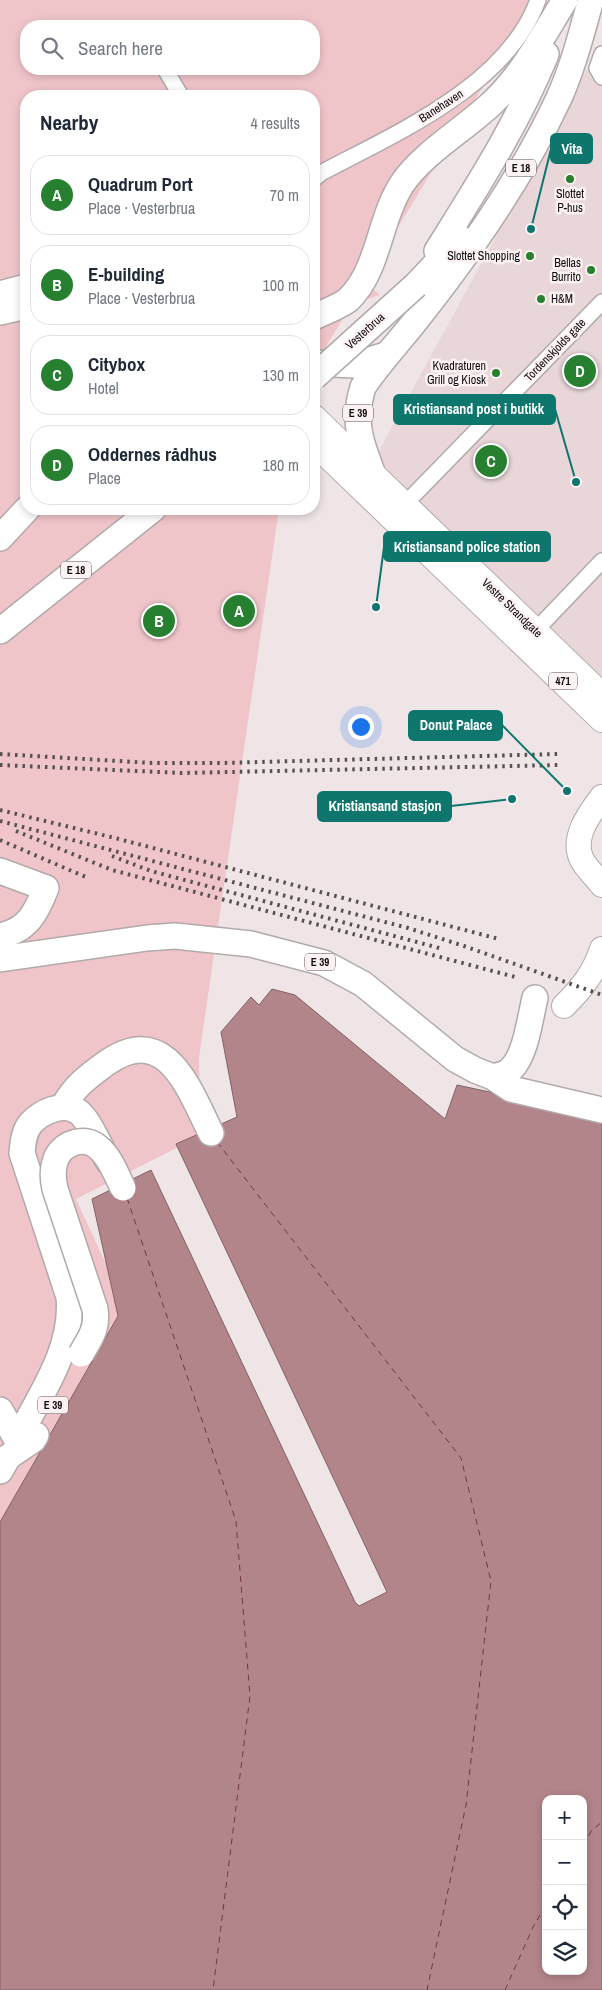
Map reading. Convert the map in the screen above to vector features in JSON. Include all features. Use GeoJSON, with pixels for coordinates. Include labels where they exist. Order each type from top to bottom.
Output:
{"type":"FeatureCollection","features":[{"type":"Feature","properties":{"kind":"highway"},"geometry":{"type":"LineString","coordinates":[[320,314],[346,301],[359,288],[368,271],[392,200],[403,182],[416,168],[490,105],[515,79],[574,1]]}},
{"type":"Feature","properties":{"kind":"highway","name":"Vesterbrua"},"geometry":{"type":"LineString","coordinates":[[320,372],[416,285],[492,161],[522,106],[574,1]]}},
{"type":"Feature","properties":{"kind":"highway","name":"E 18"},"geometry":{"type":"LineString","coordinates":[[386,355],[420,316],[501,202],[526,159],[563,88],[574,61],[574,1]]}},
{"type":"Feature","properties":{"kind":"highway"},"geometry":{"type":"LineString","coordinates":[[0,294],[20,289]]}},
{"type":"Feature","properties":{"kind":"highway"},"geometry":{"type":"LineString","coordinates":[[0,312],[20,307]]}},
{"type":"Feature","properties":{"kind":"highway"},"geometry":{"type":"LineString","coordinates":[[320,363],[353,365],[386,355]]}},
{"type":"Feature","properties":{"kind":"highway","name":"E 39"},"geometry":{"type":"LineString","coordinates":[[374,477],[361,444],[358,424],[358,402],[363,386],[386,355]]}},
{"type":"Feature","properties":{"kind":"highway"},"geometry":{"type":"LineString","coordinates":[[0,538],[21,515]]}},
{"type":"Feature","properties":{"kind":"highway","name":"E 18"},"geometry":{"type":"LineString","coordinates":[[0,631],[145,515]]}},
{"type":"Feature","properties":{"kind":"highway"},"geometry":{"type":"LineString","coordinates":[[0,871],[46,888],[33,915],[22,927],[15,933],[0,936]]}},
{"type":"Feature","properties":{"kind":"highway","name":"E 39"},"geometry":{"type":"LineString","coordinates":[[0,959],[175,936],[251,944],[324,963],[362,984],[455,1059],[511,1088],[602,1110]]}},
{"type":"Feature","properties":{"kind":"highway"},"geometry":{"type":"LineString","coordinates":[[493,1077],[510,1071],[517,1062],[522,1051],[535,998]]}},
{"type":"Feature","properties":{"kind":"highway"},"geometry":{"type":"LineString","coordinates":[[63,1107],[77,1085],[115,1057],[132,1049],[147,1050],[166,1058],[174,1066],[192,1095],[211,1133]]}},
{"type":"Feature","properties":{"kind":"highway","name":"E 39"},"geometry":{"type":"LineString","coordinates":[[0,1471],[18,1444],[61,1354],[70,1315],[69,1297],[22,1152],[24,1137],[31,1124],[46,1112],[63,1107],[78,1111],[86,1121],[123,1188],[102,1151],[95,1145],[88,1142],[76,1142],[69,1144],[56,1156],[53,1172],[55,1189],[95,1309],[96,1320],[94,1331],[33,1440],[18,1444]]}},
{"type":"Feature","properties":{"kind":"highway"},"geometry":{"type":"LineString","coordinates":[[0,1410],[18,1444]]}},
{"type":"Feature","properties":{"kind":"highway","name":"E 39"},"geometry":{"type":"LineString","coordinates":[[0,1489],[11,1478],[20,1463],[18,1444]]}},
{"type":"Feature","properties":{"kind":"main road","name":"Vestre Strandgate"},"geometry":{"type":"LineString","coordinates":[[320,423],[602,695]]}},
{"type":"Feature","properties":{"kind":"main road","name":"Vestre Strandgate"},"geometry":{"type":"LineString","coordinates":[[320,449],[602,720]]}},
{"type":"Feature","properties":{"kind":"main road"},"geometry":{"type":"LineString","coordinates":[[602,797],[589,814],[581,833],[578,851],[583,862],[602,885]]}},
{"type":"Feature","properties":{"kind":"main road"},"geometry":{"type":"LineString","coordinates":[[581,833],[602,818]]}},
{"type":"Feature","properties":{"kind":"main road"},"geometry":{"type":"LineString","coordinates":[[564,1006],[592,975],[602,948]]}},
{"type":"Feature","properties":{"kind":"street","name":"Banehaven"},"geometry":{"type":"LineString","coordinates":[[320,173],[421,120],[468,89],[505,54],[523,31],[538,0]]}},
{"type":"Feature","properties":{"kind":"street"},"geometry":{"type":"LineString","coordinates":[[601,55],[597,68],[602,77]]}},
{"type":"Feature","properties":{"kind":"street"},"geometry":{"type":"LineString","coordinates":[[168,75],[177,90]]}},
{"type":"Feature","properties":{"kind":"street","name":"Tordenskjolds gate"},"geometry":{"type":"LineString","coordinates":[[404,506],[602,302]]}},
{"type":"Feature","properties":{"kind":"street"},"geometry":{"type":"LineString","coordinates":[[535,631],[602,560]]}},
{"type":"Feature","properties":{"kind":"shaded area"},"geometry":{"type":"Polygon","coordinates":[[[0,0],[535,0],[365,282],[380,295],[352,304],[320,356],[320,90],[20,90],[20,515],[278,515],[199,1057],[200,1136],[76,1199],[130,1316],[0,1535],[0,0]]]}},
{"type":"Feature","properties":{"kind":"shaded area"},"geometry":{"type":"Polygon","coordinates":[[[602,46],[602,688],[407,506],[378,453],[597,51],[602,46]]]}},
{"type":"Feature","properties":{"kind":"shaded area"},"geometry":{"type":"Polygon","coordinates":[[[272,989],[295,995],[445,1119],[457,1085],[602,1116],[602,1990],[0,1990],[0,1522],[118,1316],[92,1199],[151,1170],[355,1602],[359,1606],[387,1592],[176,1144],[237,1117],[221,1032],[251,997],[259,1005],[272,989]]]}},
{"type":"Feature","properties":{"kind":"ferry route"},"geometry":{"type":"LineString","coordinates":[[217,1142],[461,1458],[491,1581],[466,1805],[427,1990]]}},
{"type":"Feature","properties":{"kind":"ferry route"},"geometry":{"type":"LineString","coordinates":[[127,1198],[236,1521],[250,1696],[213,1990]]}},
{"type":"Feature","properties":{"kind":"ferry route"},"geometry":{"type":"LineString","coordinates":[[586,1840],[592,1830],[602,1822]]}},
{"type":"Feature","properties":{"kind":"ferry route"},"geometry":{"type":"LineString","coordinates":[[505,1990],[534,1925],[542,1912]]}},
{"type":"Feature","properties":{"kind":"railway"},"geometry":{"type":"LineString","coordinates":[[0,754],[152,763],[222,763],[559,754]]}},
{"type":"Feature","properties":{"kind":"railway"},"geometry":{"type":"LineString","coordinates":[[0,765],[182,773],[560,765]]}},
{"type":"Feature","properties":{"kind":"railway"},"geometry":{"type":"LineString","coordinates":[[0,810],[115,838],[499,939]]}},
{"type":"Feature","properties":{"kind":"railway"},"geometry":{"type":"LineString","coordinates":[[0,821],[408,928],[602,995]]}},
{"type":"Feature","properties":{"kind":"railway"},"geometry":{"type":"LineString","coordinates":[[16,831],[112,870],[519,978]]}},
{"type":"Feature","properties":{"kind":"railway"},"geometry":{"type":"LineString","coordinates":[[0,840],[88,878]]}},
{"type":"Feature","properties":{"kind":"railway"},"geometry":{"type":"LineString","coordinates":[[112,856],[151,871],[443,949]]}},
{"type":"Feature","properties":{"kind":"place","name":"Slottet P-hus"},"geometry":{"type":"Point","coordinates":[570,179]}},
{"type":"Feature","properties":{"kind":"place","name":"Vita"},"geometry":{"type":"Point","coordinates":[531,229]}},
{"type":"Feature","properties":{"kind":"place","name":"Slottet Shopping"},"geometry":{"type":"Point","coordinates":[530,256]}},
{"type":"Feature","properties":{"kind":"place","name":"Bellas Burrito"},"geometry":{"type":"Point","coordinates":[591,270]}},
{"type":"Feature","properties":{"kind":"place","name":"H&M"},"geometry":{"type":"Point","coordinates":[541,299]}},
{"type":"Feature","properties":{"kind":"place","name":"Oddernes rådhus"},"geometry":{"type":"Point","coordinates":[580,371]}},
{"type":"Feature","properties":{"kind":"place","name":"Kvadraturen Grill og Kiosk"},"geometry":{"type":"Point","coordinates":[496,373]}},
{"type":"Feature","properties":{"kind":"place","name":"Citybox"},"geometry":{"type":"Point","coordinates":[491,461]}},
{"type":"Feature","properties":{"kind":"place","name":"Kristiansand post i butikk"},"geometry":{"type":"Point","coordinates":[576,482]}},
{"type":"Feature","properties":{"kind":"place","name":"Kristiansand police station"},"geometry":{"type":"Point","coordinates":[376,607]}},
{"type":"Feature","properties":{"kind":"place","name":"Quadrum Port"},"geometry":{"type":"Point","coordinates":[239,611]}},
{"type":"Feature","properties":{"kind":"place","name":"E-building"},"geometry":{"type":"Point","coordinates":[159,621]}},
{"type":"Feature","properties":{"kind":"place","name":"Donut Palace"},"geometry":{"type":"Point","coordinates":[567,791]}},
{"type":"Feature","properties":{"kind":"place","name":"Kristiansand stasjon"},"geometry":{"type":"Point","coordinates":[512,799]}}]}
